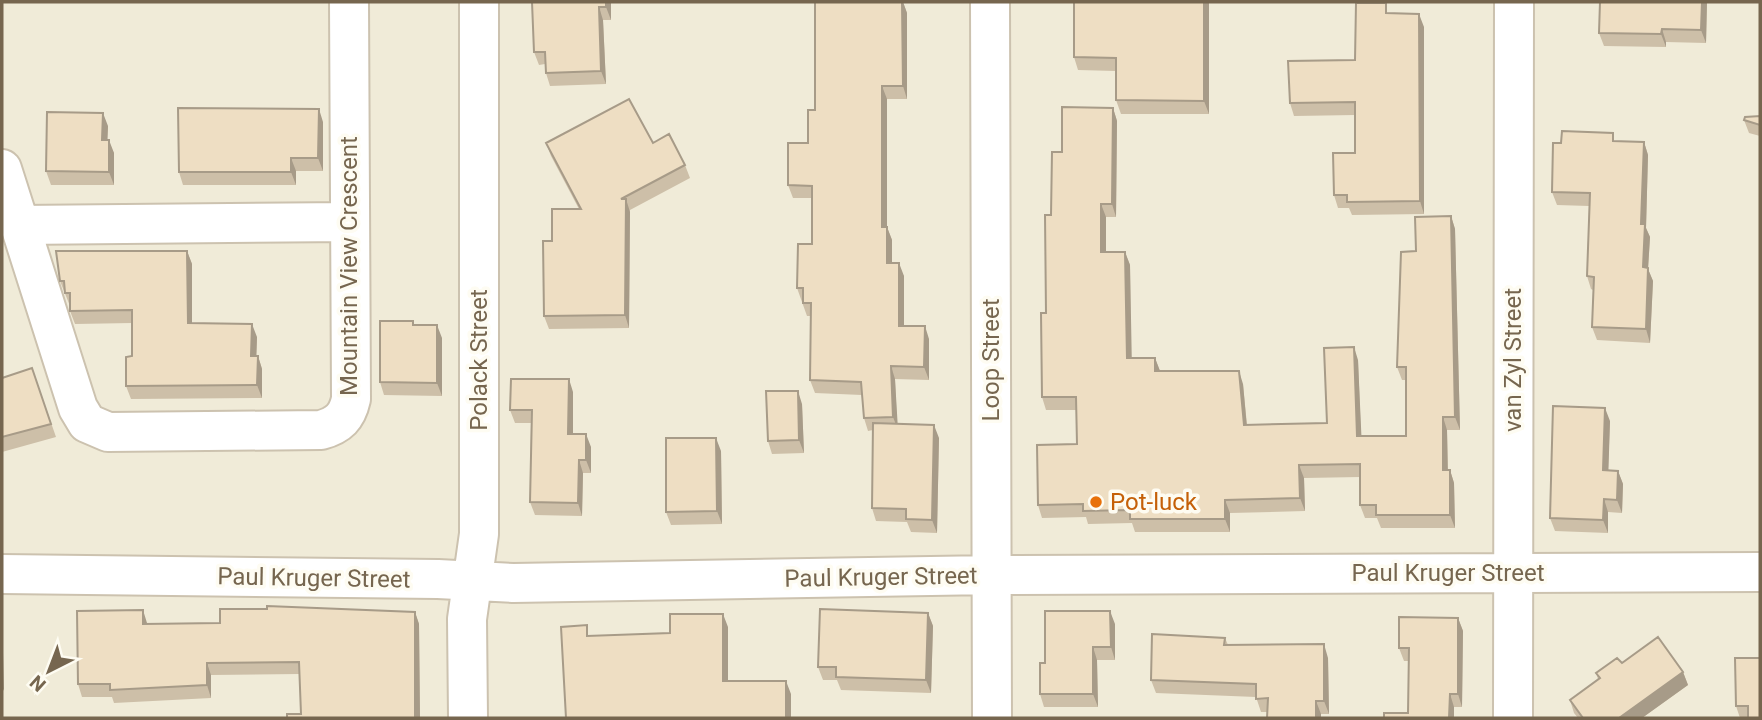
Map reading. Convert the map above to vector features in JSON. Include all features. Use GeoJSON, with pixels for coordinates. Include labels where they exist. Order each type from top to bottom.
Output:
{"type":"FeatureCollection","features":[{"type":"Feature","properties":{"kind":"street","name":"Mountain View Crescent"},"geometry":{"type":"LineString","coordinates":[[2,170],[12,218],[78,408],[87,423],[108,432],[294,430],[332,427],[349,409],[351,399],[349,2]]}},
{"type":"Feature","properties":{"kind":"street","name":"Polack Street"},"geometry":{"type":"LineString","coordinates":[[468,718],[467,619],[479,534],[478,2]]}},
{"type":"Feature","properties":{"kind":"street","name":"Loop Street"},"geometry":{"type":"LineString","coordinates":[[989,2],[992,718]]}},
{"type":"Feature","properties":{"kind":"street","name":"van Zyl Street"},"geometry":{"type":"LineString","coordinates":[[1513,718],[1514,2]]}},
{"type":"Feature","properties":{"kind":"street"},"geometry":{"type":"LineString","coordinates":[[12,218],[350,222]]}},
{"type":"Feature","properties":{"kind":"street","name":"Paul Kruger Street"},"geometry":{"type":"LineString","coordinates":[[2,574],[513,583],[992,575],[1760,572]]}},
{"type":"Feature","properties":{"kind":"shaded area"},"geometry":{"type":"Polygon","coordinates":[[[2,2],[1760,2],[1760,718],[2,718],[2,2]]]}},
{"type":"Feature","properties":{"kind":"building"},"geometry":{"type":"Polygon","coordinates":[[[532,2],[606,2],[606,7],[599,7],[601,71],[546,73],[545,52],[534,52],[532,2]]]}},
{"type":"Feature","properties":{"kind":"building"},"geometry":{"type":"Polygon","coordinates":[[[815,2],[902,2],[903,86],[882,86],[882,227],[887,227],[887,263],[899,263],[899,326],[925,326],[924,367],[891,366],[893,417],[864,418],[861,382],[810,380],[811,303],[803,303],[803,288],[797,288],[798,244],[812,244],[812,186],[788,185],[788,143],[808,143],[808,110],[815,110],[815,2]]]}},
{"type":"Feature","properties":{"kind":"building"},"geometry":{"type":"Polygon","coordinates":[[[1074,2],[1204,2],[1204,101],[1116,100],[1116,58],[1074,57],[1074,2]]]}},
{"type":"Feature","properties":{"kind":"building"},"geometry":{"type":"Polygon","coordinates":[[[1600,2],[1702,2],[1701,30],[1662,29],[1661,34],[1599,33],[1600,2]]]}},
{"type":"Feature","properties":{"kind":"building"},"geometry":{"type":"Polygon","coordinates":[[[1356,3],[1386,3],[1386,13],[1419,14],[1420,201],[1347,202],[1347,195],[1334,195],[1333,153],[1355,153],[1355,102],[1290,103],[1288,61],[1355,60],[1356,3]]]}},
{"type":"Feature","properties":{"kind":"building"},"geometry":{"type":"Polygon","coordinates":[[[629,99],[653,143],[669,134],[685,165],[621,199],[626,199],[625,315],[544,316],[543,241],[552,241],[552,209],[581,209],[546,143],[629,99]]]}},
{"type":"Feature","properties":{"kind":"building"},"geometry":{"type":"Polygon","coordinates":[[[1062,107],[1113,108],[1112,204],[1101,204],[1101,252],[1125,252],[1127,358],[1155,358],[1155,371],[1239,371],[1244,425],[1327,423],[1324,348],[1354,347],[1357,436],[1406,436],[1406,367],[1397,367],[1401,252],[1416,251],[1415,217],[1451,216],[1455,417],[1443,417],[1443,470],[1450,470],[1450,515],[1376,515],[1376,505],[1360,505],[1360,464],[1299,465],[1300,498],[1225,500],[1225,519],[1130,519],[1130,510],[1083,511],[1083,504],[1038,505],[1037,445],[1077,444],[1076,397],[1042,397],[1041,313],[1046,313],[1045,215],[1051,215],[1052,152],[1062,152],[1062,107]]]}},
{"type":"Feature","properties":{"kind":"building"},"geometry":{"type":"Polygon","coordinates":[[[178,108],[319,109],[318,158],[291,158],[291,172],[179,172],[178,108]]]}},
{"type":"Feature","properties":{"kind":"building"},"geometry":{"type":"Polygon","coordinates":[[[47,112],[103,113],[102,140],[109,140],[109,172],[46,171],[47,112]]]}},
{"type":"Feature","properties":{"kind":"building"},"geometry":{"type":"Polygon","coordinates":[[[1760,116],[1760,125],[1744,120],[1745,117],[1760,116]]]}},
{"type":"Feature","properties":{"kind":"building"},"geometry":{"type":"Polygon","coordinates":[[[1562,131],[1613,133],[1613,141],[1644,142],[1641,224],[1645,224],[1643,267],[1648,268],[1646,329],[1592,327],[1594,277],[1587,276],[1590,193],[1552,192],[1553,143],[1561,143],[1562,131]]]}},
{"type":"Feature","properties":{"kind":"building"},"geometry":{"type":"Polygon","coordinates":[[[56,251],[187,251],[188,323],[252,324],[251,356],[258,356],[257,385],[126,386],[126,357],[132,356],[132,310],[70,311],[70,293],[65,293],[64,281],[60,281],[56,251]]]}},
{"type":"Feature","properties":{"kind":"building"},"geometry":{"type":"Polygon","coordinates":[[[380,321],[413,321],[413,325],[437,325],[437,383],[380,382],[380,321]]]}},
{"type":"Feature","properties":{"kind":"building"},"geometry":{"type":"Polygon","coordinates":[[[32,368],[51,424],[2,437],[2,378],[32,368]]]}},
{"type":"Feature","properties":{"kind":"building"},"geometry":{"type":"Polygon","coordinates":[[[511,379],[569,379],[568,434],[586,434],[586,460],[579,460],[578,503],[530,502],[532,410],[510,410],[511,379]]]}},
{"type":"Feature","properties":{"kind":"building"},"geometry":{"type":"Polygon","coordinates":[[[766,391],[798,391],[799,440],[768,441],[766,391]]]}},
{"type":"Feature","properties":{"kind":"building"},"geometry":{"type":"Polygon","coordinates":[[[1553,406],[1605,408],[1603,470],[1618,471],[1617,500],[1604,499],[1603,520],[1550,518],[1553,406]]]}},
{"type":"Feature","properties":{"kind":"building"},"geometry":{"type":"Polygon","coordinates":[[[873,423],[934,425],[932,520],[906,519],[906,509],[872,508],[873,423]]]}},
{"type":"Feature","properties":{"kind":"building"},"geometry":{"type":"Polygon","coordinates":[[[666,438],[716,438],[717,511],[666,512],[666,438]]]}},
{"type":"Feature","properties":{"kind":"building"},"geometry":{"type":"Polygon","coordinates":[[[267,606],[415,612],[415,718],[287,718],[287,714],[301,714],[299,662],[207,663],[207,685],[110,690],[110,684],[78,684],[77,611],[143,610],[143,624],[220,623],[220,609],[267,609],[267,606]]]}},
{"type":"Feature","properties":{"kind":"building"},"geometry":{"type":"Polygon","coordinates":[[[820,609],[928,613],[926,680],[836,677],[836,667],[818,667],[820,609]]]}},
{"type":"Feature","properties":{"kind":"building"},"geometry":{"type":"Polygon","coordinates":[[[1045,611],[1110,611],[1111,647],[1093,647],[1093,694],[1040,694],[1040,663],[1045,663],[1045,611]]]}},
{"type":"Feature","properties":{"kind":"building"},"geometry":{"type":"Polygon","coordinates":[[[670,614],[723,614],[723,681],[786,681],[786,718],[566,718],[561,627],[587,625],[587,636],[670,633],[670,614]]]}},
{"type":"Feature","properties":{"kind":"building"},"geometry":{"type":"Polygon","coordinates":[[[1399,617],[1458,618],[1458,694],[1450,694],[1449,718],[1384,718],[1384,713],[1408,713],[1409,648],[1399,648],[1399,617]]]}},
{"type":"Feature","properties":{"kind":"building"},"geometry":{"type":"Polygon","coordinates":[[[1152,634],[1225,638],[1224,645],[1324,644],[1324,701],[1316,701],[1316,718],[1267,718],[1268,698],[1256,699],[1256,684],[1151,680],[1152,634]]]}},
{"type":"Feature","properties":{"kind":"building"},"geometry":{"type":"Polygon","coordinates":[[[1658,637],[1683,672],[1619,718],[1583,718],[1570,700],[1600,678],[1596,673],[1617,658],[1622,663],[1658,637]]]}},
{"type":"Feature","properties":{"kind":"building"},"geometry":{"type":"Polygon","coordinates":[[[1735,658],[1760,658],[1760,718],[1748,718],[1748,706],[1736,706],[1735,658]]]}},
{"type":"Feature","properties":{"kind":"place","name":"Pot-luck"},"geometry":{"type":"Point","coordinates":[1096,502]}}]}
